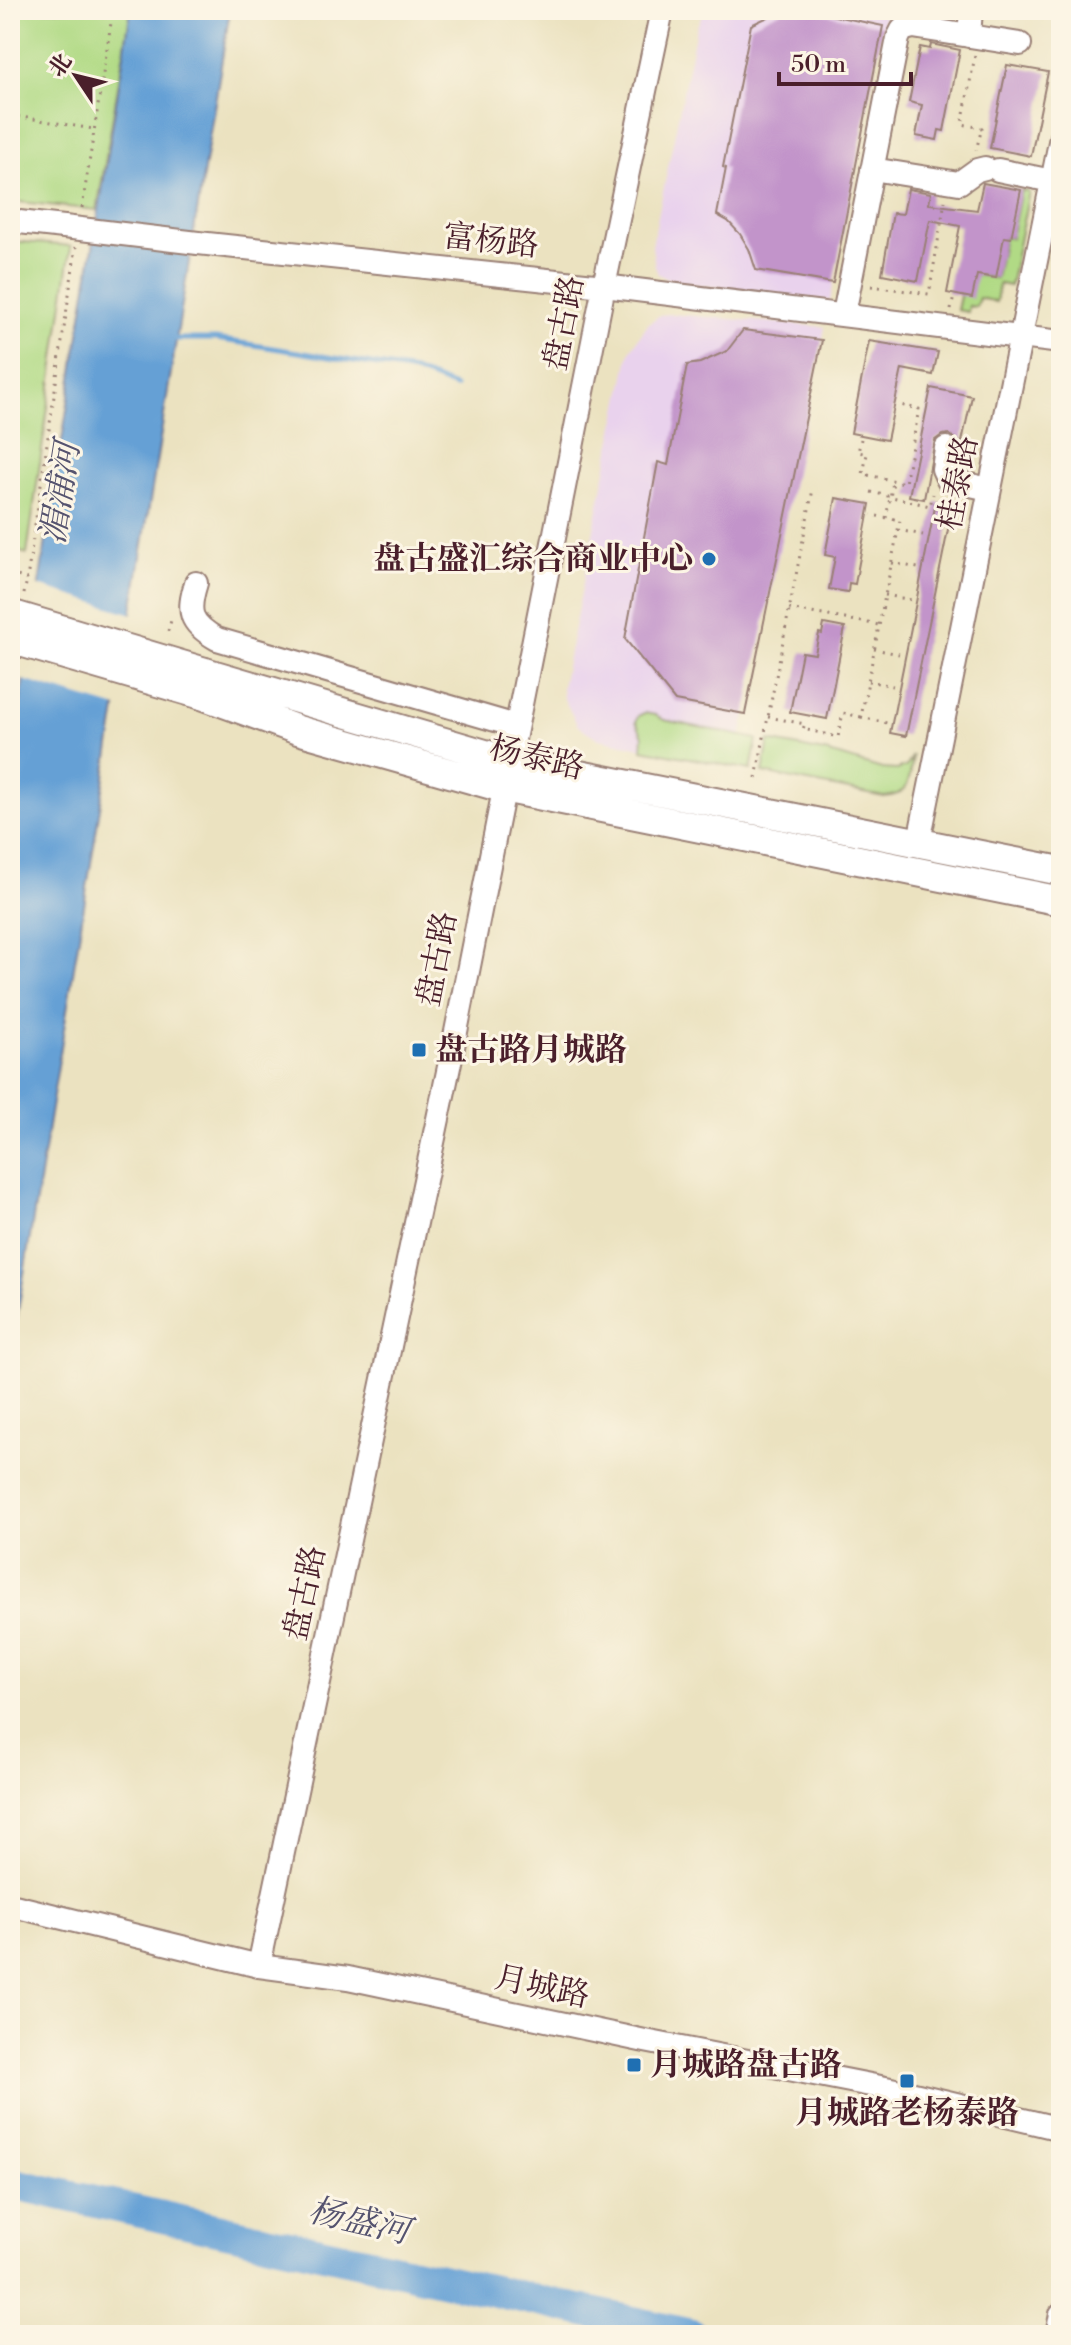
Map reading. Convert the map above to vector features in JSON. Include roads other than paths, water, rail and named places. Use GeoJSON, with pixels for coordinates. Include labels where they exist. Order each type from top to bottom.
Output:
{"type":"FeatureCollection","features":[{"type":"Feature","properties":{"kind":"main road","name":"杨泰路"},"geometry":{"type":"LineString","coordinates":[[10,614],[203,684],[506,774],[1061,901]]}},
{"type":"Feature","properties":{"kind":"main road","name":"杨泰路"},"geometry":{"type":"LineString","coordinates":[[10,639],[203,684]]}},
{"type":"Feature","properties":{"kind":"main road","name":"杨泰路"},"geometry":{"type":"LineString","coordinates":[[506,774],[919,841],[1061,871]]}},
{"type":"Feature","properties":{"kind":"street","name":"盘古路"},"geometry":{"type":"LineString","coordinates":[[259,1966],[450,1062],[662,10]]}},
{"type":"Feature","properties":{"kind":"street"},"geometry":{"type":"LineString","coordinates":[[971,10],[973,37]]}},
{"type":"Feature","properties":{"kind":"street"},"geometry":{"type":"LineString","coordinates":[[844,314],[902,30],[913,27],[1020,44]]}},
{"type":"Feature","properties":{"kind":"street","name":"桂泰路"},"geometry":{"type":"LineString","coordinates":[[919,841],[1061,137]]}},
{"type":"Feature","properties":{"kind":"street"},"geometry":{"type":"LineString","coordinates":[[872,169],[959,183],[987,169],[1052,181]]}},
{"type":"Feature","properties":{"kind":"street","name":"富杨路"},"geometry":{"type":"LineString","coordinates":[[10,221],[71,232],[604,286],[1061,342]]}},
{"type":"Feature","properties":{"kind":"street"},"geometry":{"type":"LineString","coordinates":[[946,448],[943,469],[948,480],[989,489]]}},
{"type":"Feature","properties":{"kind":"street"},"geometry":{"type":"LineString","coordinates":[[196,583],[190,604],[192,618],[217,639],[516,726]]}},
{"type":"Feature","properties":{"kind":"street","name":"月城路"},"geometry":{"type":"LineString","coordinates":[[10,1905],[259,1966],[348,1978],[901,2091],[1061,2129]]}},
{"type":"Feature","properties":{"kind":"street"},"geometry":{"type":"LineString","coordinates":[[1057,2335],[1061,2314]]}},
{"type":"Feature","properties":{"kind":"water","name":"湄浦河"},"geometry":{"type":"Polygon","coordinates":[[[131,10],[230,10],[10,1360],[10,765],[131,10]]]}},
{"type":"Feature","properties":{"kind":"waterway"},"geometry":{"type":"LineString","coordinates":[[170,339],[216,339],[414,371],[455,387]]}},
{"type":"Feature","properties":{"kind":"waterway","name":"杨盛河"},"geometry":{"type":"LineString","coordinates":[[10,2183],[692,2335]]}},
{"type":"Feature","properties":{"kind":"place","name":"盘古盛汇综合商业中心"},"geometry":{"type":"Point","coordinates":[709,559]}},
{"type":"Feature","properties":{"kind":"place","name":"盘古路月城路"},"geometry":{"type":"Point","coordinates":[419,1050]}},
{"type":"Feature","properties":{"kind":"place","name":"月城路盘古路"},"geometry":{"type":"Point","coordinates":[634,2065]}},
{"type":"Feature","properties":{"kind":"place","name":"月城路老杨泰路"},"geometry":{"type":"Point","coordinates":[907,2081]}}]}
